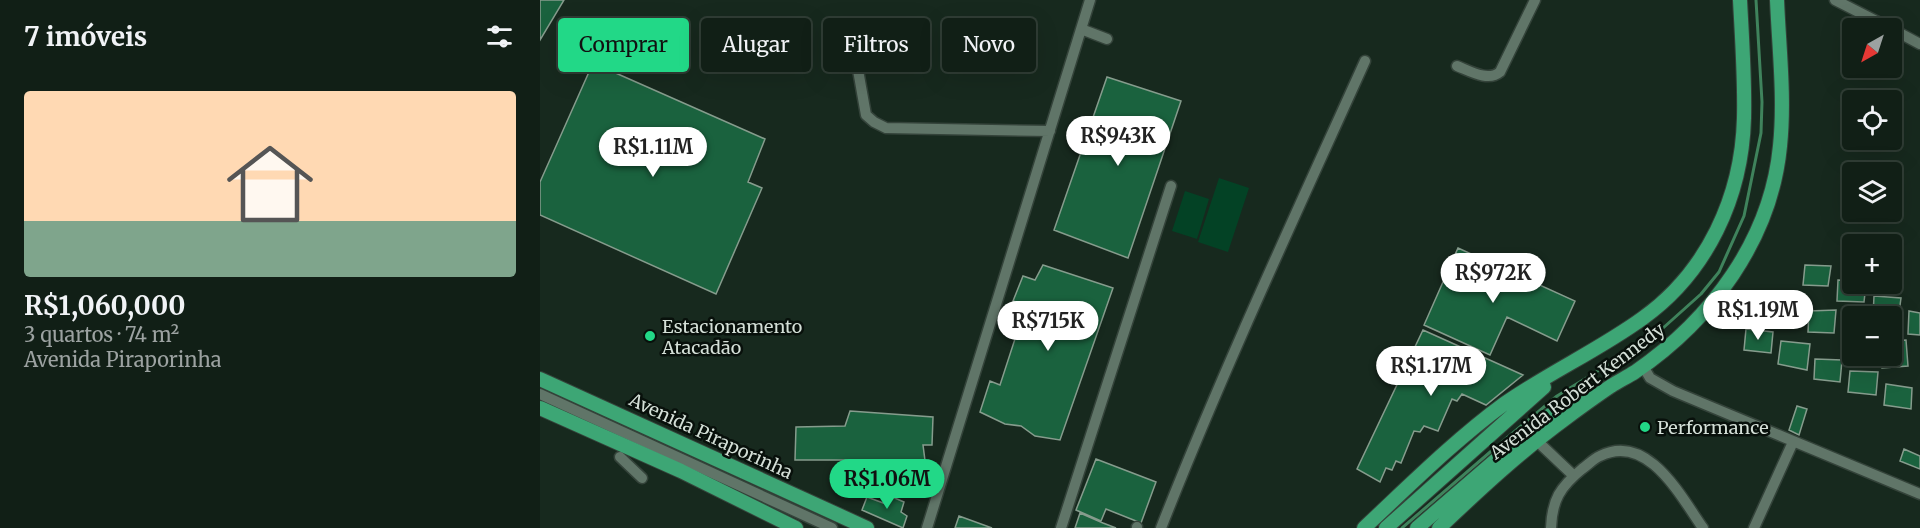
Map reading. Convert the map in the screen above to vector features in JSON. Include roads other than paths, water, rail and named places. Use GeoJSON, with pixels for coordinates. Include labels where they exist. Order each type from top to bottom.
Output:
{"type":"FeatureCollection","features":[{"type":"Feature","properties":{"kind":"main road","name":"Avenida Robert Kennedy"},"geometry":{"type":"LineString","coordinates":[[1364,528],[1481,422],[1505,404],[1642,319],[1668,297],[1694,269],[1720,226],[1739,160],[1744,119],[1740,0]]}},
{"type":"Feature","properties":{"kind":"main road","name":"Avenida Robert Kennedy"},"geometry":{"type":"LineString","coordinates":[[1439,528],[1536,440],[1643,366],[1684,332],[1722,292],[1744,256],[1766,207],[1774,182],[1783,111],[1777,0]]}},
{"type":"Feature","properties":{"kind":"main road"},"geometry":{"type":"LineString","coordinates":[[1386,528],[1570,364]]}},
{"type":"Feature","properties":{"kind":"main road","name":"Avenida Piraporinha"},"geometry":{"type":"LineString","coordinates":[[540,379],[867,528]]}},
{"type":"Feature","properties":{"kind":"main road"},"geometry":{"type":"LineString","coordinates":[[1417,528],[1556,411],[1584,396],[1610,387]]}},
{"type":"Feature","properties":{"kind":"main road"},"geometry":{"type":"LineString","coordinates":[[540,408],[681,471],[788,526]]}},
{"type":"Feature","properties":{"kind":"street"},"geometry":{"type":"LineString","coordinates":[[927,528],[1090,0]]}},
{"type":"Feature","properties":{"kind":"street"},"geometry":{"type":"LineString","coordinates":[[1457,66],[1488,77],[1497,75],[1535,0]]}},
{"type":"Feature","properties":{"kind":"street"},"geometry":{"type":"LineString","coordinates":[[1834,0],[1869,18]]}},
{"type":"Feature","properties":{"kind":"street"},"geometry":{"type":"LineString","coordinates":[[1081,29],[1107,39]]}},
{"type":"Feature","properties":{"kind":"street"},"geometry":{"type":"LineString","coordinates":[[1902,35],[1920,44]]}},
{"type":"Feature","properties":{"kind":"street"},"geometry":{"type":"LineString","coordinates":[[1161,528],[1195,441],[1253,308],[1365,61]]}},
{"type":"Feature","properties":{"kind":"street"},"geometry":{"type":"LineString","coordinates":[[858,72],[866,115],[886,128],[1050,131]]}},
{"type":"Feature","properties":{"kind":"street"},"geometry":{"type":"LineString","coordinates":[[1061,528],[1171,186]]}},
{"type":"Feature","properties":{"kind":"street"},"geometry":{"type":"LineString","coordinates":[[1643,366],[1650,378],[1665,387],[1920,494]]}},
{"type":"Feature","properties":{"kind":"street"},"geometry":{"type":"LineString","coordinates":[[540,394],[832,528]]}},
{"type":"Feature","properties":{"kind":"street"},"geometry":{"type":"LineString","coordinates":[[1536,440],[1574,476]]}},
{"type":"Feature","properties":{"kind":"street"},"geometry":{"type":"LineString","coordinates":[[1754,528],[1793,442]]}},
{"type":"Feature","properties":{"kind":"street"},"geometry":{"type":"LineString","coordinates":[[1551,528],[1554,501],[1574,476],[1602,454],[1625,451],[1649,460],[1661,470],[1703,528]]}},
{"type":"Feature","properties":{"kind":"street"},"geometry":{"type":"LineString","coordinates":[[620,457],[642,478]]}},
{"type":"Feature","properties":{"kind":"waterway"},"geometry":{"type":"LineString","coordinates":[[1402,528],[1557,396],[1653,337],[1701,294],[1719,272],[1744,216],[1761,133],[1762,102],[1756,0]]}},
{"type":"Feature","properties":{"kind":"place","name":"Estacionamento Atacadão"},"geometry":{"type":"Point","coordinates":[650,336]}},
{"type":"Feature","properties":{"kind":"place","name":"Performance"},"geometry":{"type":"Point","coordinates":[1645,427]}}]}
